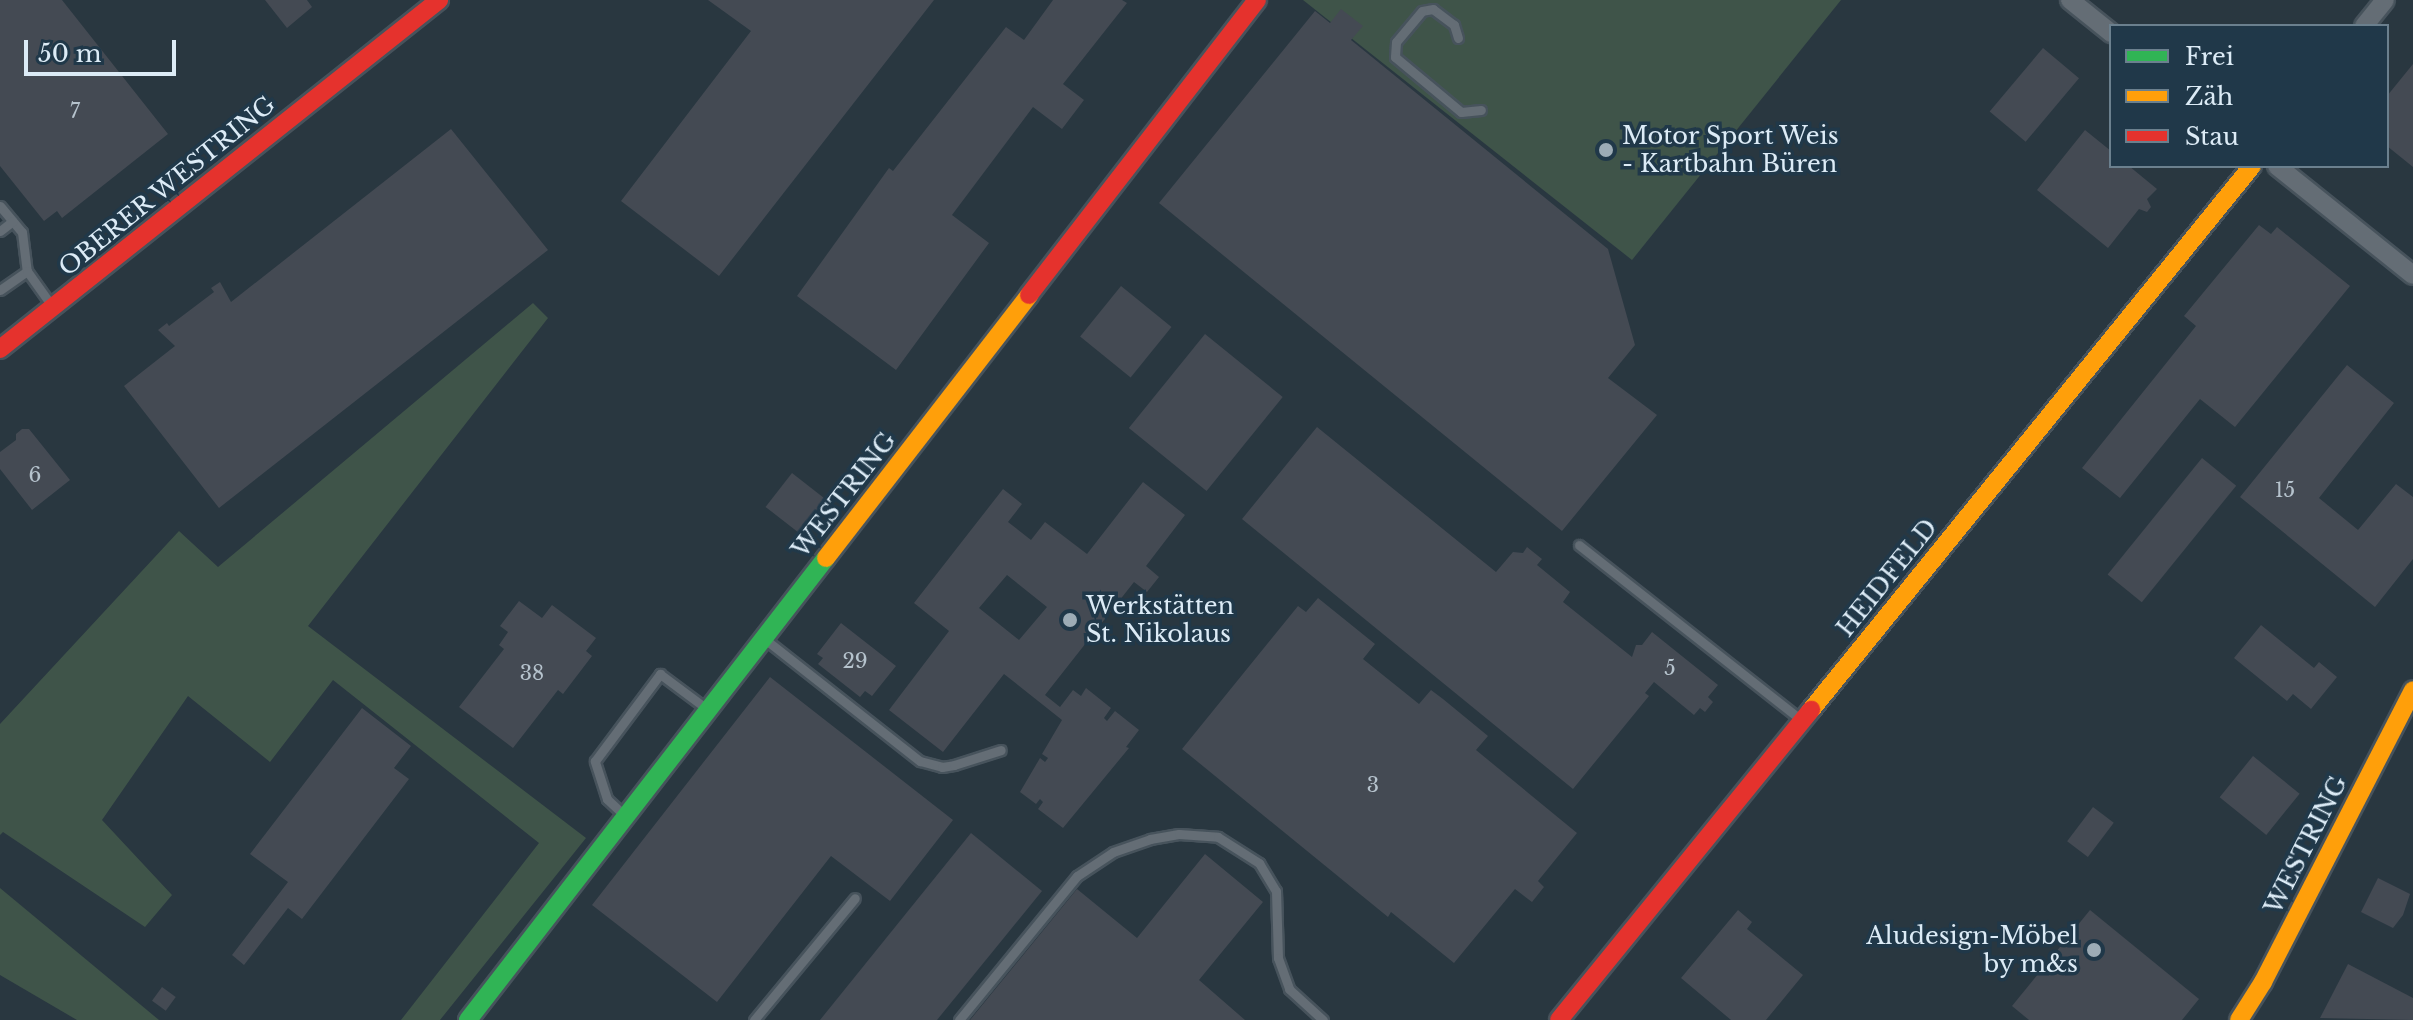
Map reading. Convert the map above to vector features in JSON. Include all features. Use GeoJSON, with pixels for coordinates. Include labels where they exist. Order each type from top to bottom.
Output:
{"type":"FeatureCollection","features":[{"type":"Feature","properties":{"kind":"street","name":"OBERER WESTRING"},"geometry":{"type":"LineString","coordinates":[[0,349],[439,0]]}},
{"type":"Feature","properties":{"kind":"street","name":"WESTRING"},"geometry":{"type":"LineString","coordinates":[[468,1020],[1257,0]]}},
{"type":"Feature","properties":{"kind":"street"},"geometry":{"type":"LineString","coordinates":[[2070,0],[2109,31]]}},
{"type":"Feature","properties":{"kind":"street"},"geometry":{"type":"LineString","coordinates":[[2366,24],[2385,0]]}},
{"type":"Feature","properties":{"kind":"street","name":"HEIDFELD"},"geometry":{"type":"LineString","coordinates":[[1559,1020],[2250,168]]}},
{"type":"Feature","properties":{"kind":"street"},"geometry":{"type":"LineString","coordinates":[[2279,168],[2413,275]]}},
{"type":"Feature","properties":{"kind":"street","name":"WESTRING"},"geometry":{"type":"LineString","coordinates":[[2239,1020],[2263,982],[2413,690]]}},
{"type":"Feature","properties":{"kind":"lane"},"geometry":{"type":"LineString","coordinates":[[1458,38],[1454,25],[1433,9],[1422,11],[1396,42],[1395,57],[1461,112],[1481,110]]}},
{"type":"Feature","properties":{"kind":"lane"},"geometry":{"type":"LineString","coordinates":[[0,206],[22,232],[27,271],[53,308]]}},
{"type":"Feature","properties":{"kind":"lane"},"geometry":{"type":"LineString","coordinates":[[0,231],[13,221]]}},
{"type":"Feature","properties":{"kind":"lane"},"geometry":{"type":"LineString","coordinates":[[0,290],[27,271]]}},
{"type":"Feature","properties":{"kind":"lane"},"geometry":{"type":"LineString","coordinates":[[1579,545],[1802,720]]}},
{"type":"Feature","properties":{"kind":"lane"},"geometry":{"type":"LineString","coordinates":[[763,638],[920,761],[954,765],[1001,750]]}},
{"type":"Feature","properties":{"kind":"lane"},"geometry":{"type":"LineString","coordinates":[[626,816],[607,799],[595,761],[660,674],[708,710]]}},
{"type":"Feature","properties":{"kind":"lane"},"geometry":{"type":"LineString","coordinates":[[959,1020],[1077,876],[1113,852],[1150,839],[1179,834],[1218,837],[1259,863],[1276,891],[1278,958],[1289,989],[1323,1020]]}},
{"type":"Feature","properties":{"kind":"lane"},"geometry":{"type":"LineString","coordinates":[[754,1020],[855,898]]}},
{"type":"Feature","properties":{"kind":"green space","name":"Motor Sport Weis - Kartbahn Büren"},"geometry":{"type":"Polygon","coordinates":[[[1303,0],[1841,0],[1632,260],[1303,0]]]}},
{"type":"Feature","properties":{"kind":"green space"},"geometry":{"type":"Polygon","coordinates":[[[533,303],[548,318],[308,626],[586,838],[440,1020],[401,1020],[539,843],[333,680],[270,762],[188,696],[102,820],[172,895],[145,927],[3,832],[0,835],[0,724],[179,531],[218,567],[533,303]]]}},
{"type":"Feature","properties":{"kind":"green space"},"geometry":{"type":"Polygon","coordinates":[[[0,888],[159,1020],[77,1020],[0,975],[0,888]]]}},
{"type":"Feature","properties":{"kind":"building"},"geometry":{"type":"Polygon","coordinates":[[[0,0],[62,0],[168,134],[62,218],[57,211],[44,221],[0,166],[0,0]]]}},
{"type":"Feature","properties":{"kind":"building"},"geometry":{"type":"Polygon","coordinates":[[[265,0],[307,0],[312,7],[287,28],[265,0]]]}},
{"type":"Feature","properties":{"kind":"building"},"geometry":{"type":"Polygon","coordinates":[[[708,0],[934,0],[719,276],[621,201],[751,31],[708,0]]]}},
{"type":"Feature","properties":{"kind":"building"},"geometry":{"type":"Polygon","coordinates":[[[1053,0],[1122,0],[1127,3],[1063,84],[1084,100],[1062,129],[1033,107],[952,215],[989,243],[896,370],[797,296],[889,168],[893,171],[1006,27],[1024,40],[1053,0]]]}},
{"type":"Feature","properties":{"kind":"building"},"geometry":{"type":"Polygon","coordinates":[[[1341,9],[1363,26],[1351,40],[1608,249],[1635,345],[1608,378],[1657,415],[1562,531],[1159,203],[1315,11],[1330,23],[1341,9]]]}},
{"type":"Feature","properties":{"kind":"building"},"geometry":{"type":"Polygon","coordinates":[[[2043,48],[2079,78],[2026,142],[1990,112],[2043,48]]]}},
{"type":"Feature","properties":{"kind":"building"},"geometry":{"type":"Polygon","coordinates":[[[2413,64],[2413,167],[2389,148],[2389,94],[2413,64]]]}},
{"type":"Feature","properties":{"kind":"building"},"geometry":{"type":"Polygon","coordinates":[[[451,129],[548,250],[219,508],[124,386],[175,346],[158,330],[167,323],[169,326],[214,292],[211,288],[220,282],[231,302],[451,129]]]}},
{"type":"Feature","properties":{"kind":"building"},"geometry":{"type":"Polygon","coordinates":[[[2085,130],[2109,149],[2109,168],[2131,168],[2157,189],[2147,199],[2151,207],[2147,212],[2139,209],[2108,248],[2037,190],[2085,130]]]}},
{"type":"Feature","properties":{"kind":"building"},"geometry":{"type":"Polygon","coordinates":[[[2259,225],[2271,234],[2277,227],[2350,286],[2235,427],[2200,399],[2120,498],[2082,468],[2196,326],[2184,316],[2259,225]]]}},
{"type":"Feature","properties":{"kind":"building"},"geometry":{"type":"Polygon","coordinates":[[[1121,286],[1172,327],[1131,377],[1080,337],[1121,286]]]}},
{"type":"Feature","properties":{"kind":"building"},"geometry":{"type":"Polygon","coordinates":[[[1205,334],[1283,397],[1207,491],[1129,428],[1205,334]]]}},
{"type":"Feature","properties":{"kind":"building"},"geometry":{"type":"Polygon","coordinates":[[[2347,365],[2394,403],[2319,498],[2358,530],[2396,484],[2413,497],[2413,559],[2375,607],[2240,497],[2347,365]]]}},
{"type":"Feature","properties":{"kind":"building"},"geometry":{"type":"Polygon","coordinates":[[[1317,427],[1496,572],[1513,552],[1523,553],[1527,547],[1542,559],[1537,565],[1570,592],[1563,602],[1632,657],[1636,645],[1642,645],[1652,632],[1718,685],[1708,697],[1713,702],[1705,712],[1700,708],[1694,715],[1654,682],[1645,693],[1649,696],[1573,789],[1242,519],[1317,427]]]}},
{"type":"Feature","properties":{"kind":"building"},"geometry":{"type":"Polygon","coordinates":[[[22,429],[29,429],[70,480],[32,510],[0,469],[0,452],[16,440],[16,434],[22,429]]]}},
{"type":"Feature","properties":{"kind":"building"},"geometry":{"type":"Polygon","coordinates":[[[2202,458],[2236,486],[2142,602],[2108,575],[2202,458]]]}},
{"type":"Feature","properties":{"kind":"building"},"geometry":{"type":"Polygon","coordinates":[[[792,473],[826,499],[799,533],[766,507],[792,473]]]}},
{"type":"Feature","properties":{"kind":"building","name":"Werkstätten St. Nikolaus"},"geometry":{"type":"Polygon","coordinates":[[[1143,482],[1185,515],[1146,566],[1159,577],[1147,592],[1134,582],[1045,695],[1060,707],[1073,690],[1081,696],[1086,688],[1111,708],[1104,718],[1107,721],[1115,711],[1139,730],[1126,747],[1129,748],[1063,828],[1038,809],[1043,802],[1040,799],[1036,804],[1020,792],[1040,758],[1045,762],[1048,758],[1042,754],[1062,720],[1004,674],[943,752],[889,710],[949,631],[914,603],[1003,489],[1022,504],[1008,522],[1031,540],[1045,522],[1087,554],[1143,482]],[[1007,575],[979,608],[1019,640],[1047,607],[1007,575]]]}},
{"type":"Feature","properties":{"kind":"building"},"geometry":{"type":"Polygon","coordinates":[[[1318,598],[1375,644],[1363,659],[1419,704],[1431,690],[1443,699],[1488,736],[1476,750],[1577,833],[1538,881],[1544,887],[1532,902],[1515,889],[1454,963],[1391,912],[1388,917],[1182,749],[1298,606],[1306,612],[1318,598]]]}},
{"type":"Feature","properties":{"kind":"building"},"geometry":{"type":"Polygon","coordinates":[[[519,601],[542,618],[552,605],[596,638],[586,651],[592,656],[563,694],[558,690],[513,748],[459,707],[504,649],[499,645],[508,632],[500,626],[519,601]]]}},
{"type":"Feature","properties":{"kind":"building"},"geometry":{"type":"Polygon","coordinates":[[[841,623],[896,666],[872,696],[865,691],[860,697],[818,664],[823,658],[817,654],[841,623]]]}},
{"type":"Feature","properties":{"kind":"building"},"geometry":{"type":"Polygon","coordinates":[[[2261,625],[2314,668],[2319,662],[2337,677],[2311,709],[2293,694],[2287,701],[2234,658],[2261,625]]]}},
{"type":"Feature","properties":{"kind":"building"},"geometry":{"type":"Polygon","coordinates":[[[770,677],[953,820],[890,901],[831,856],[717,1002],[592,905],[770,677]]]}},
{"type":"Feature","properties":{"kind":"building"},"geometry":{"type":"Polygon","coordinates":[[[362,708],[411,746],[394,768],[409,779],[302,919],[288,908],[244,965],[232,955],[288,882],[250,854],[362,708]]]}},
{"type":"Feature","properties":{"kind":"building"},"geometry":{"type":"Polygon","coordinates":[[[2253,756],[2300,794],[2266,835],[2220,797],[2253,756]]]}},
{"type":"Feature","properties":{"kind":"building"},"geometry":{"type":"Polygon","coordinates":[[[2093,807],[2114,823],[2088,857],[2067,841],[2093,807]]]}},
{"type":"Feature","properties":{"kind":"building"},"geometry":{"type":"Polygon","coordinates":[[[971,833],[1042,891],[937,1020],[820,1020],[971,833]]]}},
{"type":"Feature","properties":{"kind":"building"},"geometry":{"type":"Polygon","coordinates":[[[1205,854],[1263,902],[1199,980],[1245,1020],[970,1020],[1077,889],[1137,938],[1205,854]]]}},
{"type":"Feature","properties":{"kind":"building"},"geometry":{"type":"Polygon","coordinates":[[[2378,878],[2410,894],[2403,915],[2393,928],[2361,912],[2378,878]]]}},
{"type":"Feature","properties":{"kind":"building"},"geometry":{"type":"Polygon","coordinates":[[[1738,910],[1752,922],[1747,929],[1803,975],[1766,1020],[1731,1020],[1681,978],[1738,910]]]}},
{"type":"Feature","properties":{"kind":"building"},"geometry":{"type":"Polygon","coordinates":[[[2090,910],[2199,999],[2182,1020],[2029,1020],[2012,1006],[2090,910]]]}},
{"type":"Feature","properties":{"kind":"building"},"geometry":{"type":"Polygon","coordinates":[[[2348,964],[2413,998],[2413,1020],[2320,1018],[2348,964]]]}},
{"type":"Feature","properties":{"kind":"building"},"geometry":{"type":"Polygon","coordinates":[[[162,987],[176,997],[166,1011],[152,1001],[162,987]]]}},
{"type":"Feature","properties":{"kind":"traffic: fast"},"geometry":{"type":"LineString","coordinates":[[468,1020],[826,558]]}},
{"type":"Feature","properties":{"kind":"traffic: slow"},"geometry":{"type":"LineString","coordinates":[[1811,710],[2250,168]]}},
{"type":"Feature","properties":{"kind":"traffic: slow"},"geometry":{"type":"LineString","coordinates":[[826,558],[1029,295]]}},
{"type":"Feature","properties":{"kind":"traffic: slow"},"geometry":{"type":"LineString","coordinates":[[2239,1020],[2263,982],[2413,690]]}},
{"type":"Feature","properties":{"kind":"traffic: jam"},"geometry":{"type":"LineString","coordinates":[[0,349],[439,0]]}},
{"type":"Feature","properties":{"kind":"traffic: jam"},"geometry":{"type":"LineString","coordinates":[[1029,295],[1257,0]]}},
{"type":"Feature","properties":{"kind":"traffic: jam"},"geometry":{"type":"LineString","coordinates":[[1559,1020],[1811,710]]}},
{"type":"Feature","properties":{"kind":"place","name":"Motor Sport Weis - Kartbahn Büren"},"geometry":{"type":"Point","coordinates":[1606,150]}},
{"type":"Feature","properties":{"kind":"place","name":"Werkstätten St. Nikolaus"},"geometry":{"type":"Point","coordinates":[1070,620]}},
{"type":"Feature","properties":{"kind":"place","name":"Aludesign-Möbel by m&s"},"geometry":{"type":"Point","coordinates":[2094,950]}}]}
